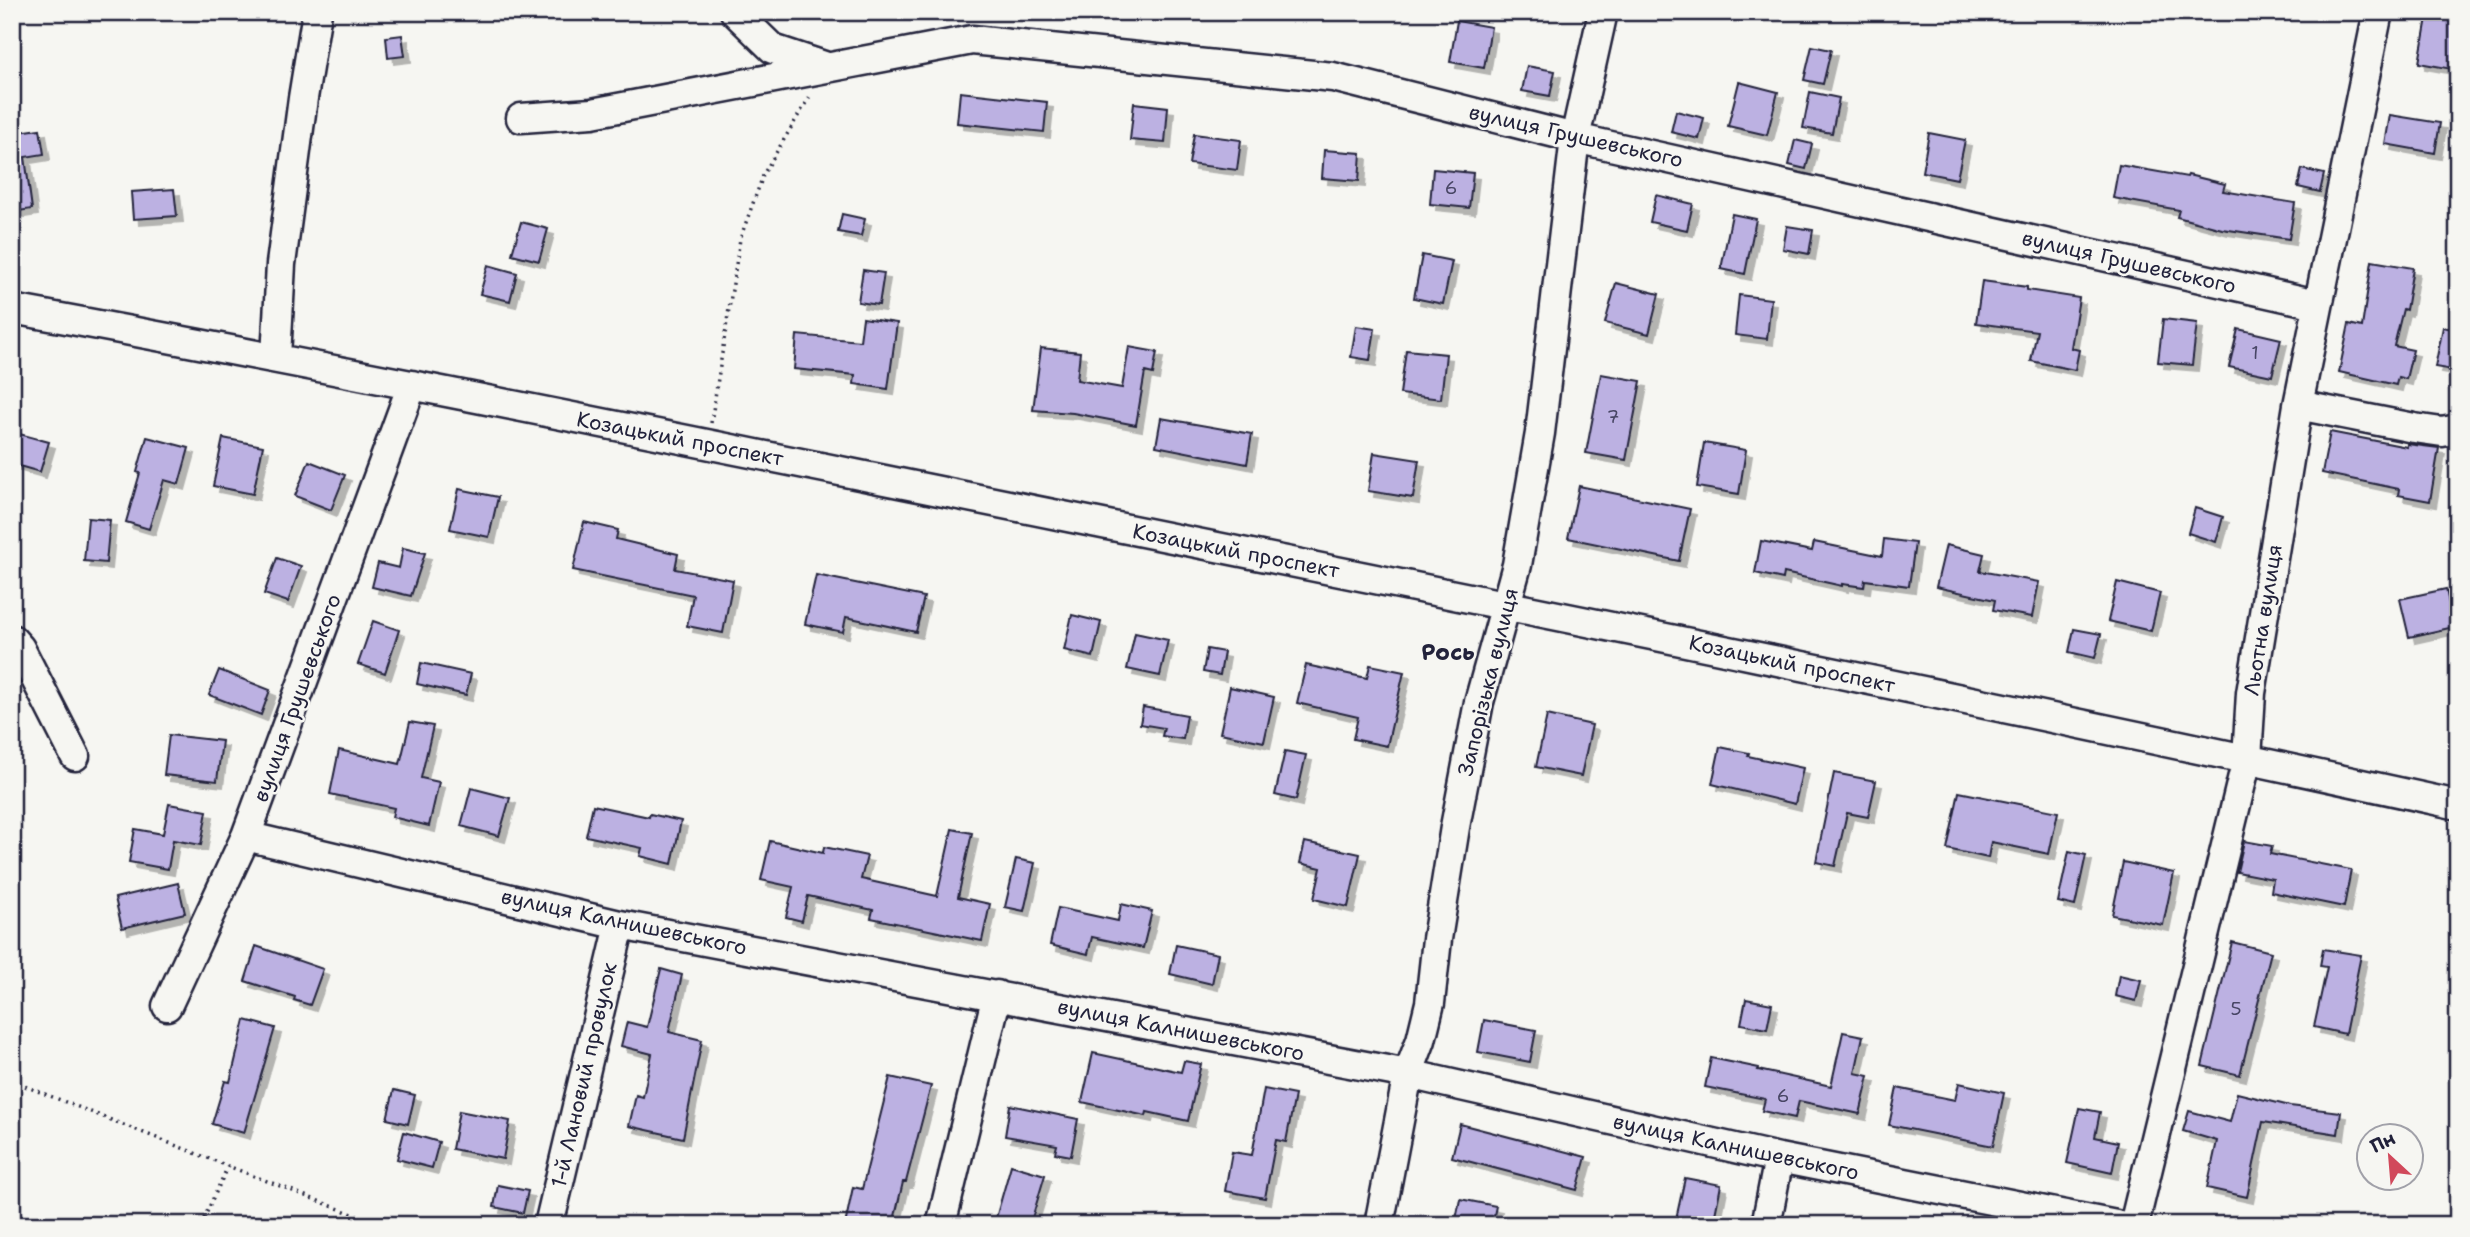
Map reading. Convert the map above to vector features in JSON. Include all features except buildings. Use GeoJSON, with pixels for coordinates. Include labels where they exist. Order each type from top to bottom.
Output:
{"type":"FeatureCollection","features":[{"type":"Feature","properties":{"kind":"street"},"geometry":{"type":"LineString","coordinates":[[276,357],[281,264],[317,12]]}},
{"type":"Feature","properties":{"kind":"street"},"geometry":{"type":"LineString","coordinates":[[735,12],[773,49],[827,67]]}},
{"type":"Feature","properties":{"kind":"street","name":"Запорізька вулиця"},"geometry":{"type":"LineString","coordinates":[[1379,1225],[1408,1074],[1421,1040],[1430,1003],[1455,827],[1479,702],[1517,565],[1540,433],[1575,138],[1603,12]]}},
{"type":"Feature","properties":{"kind":"street","name":"Льотна вулиця"},"geometry":{"type":"LineString","coordinates":[[2134,1225],[2247,759],[2251,693],[2298,405],[2378,12]]}},
{"type":"Feature","properties":{"kind":"street","name":"вулиця Грушевського"},"geometry":{"type":"LineString","coordinates":[[520,118],[592,113],[972,40],[1333,77],[1575,138],[2317,304]]}},
{"type":"Feature","properties":{"kind":"street","name":"Козацький проспект"},"geometry":{"type":"LineString","coordinates":[[12,309],[276,357],[1506,605],[2458,805]]}},
{"type":"Feature","properties":{"kind":"street","name":"вулиця Грушевського"},"geometry":{"type":"LineString","coordinates":[[167,1006],[246,836],[412,385]]}},
{"type":"Feature","properties":{"kind":"street"},"geometry":{"type":"LineString","coordinates":[[2298,405],[2414,428],[2442,432],[2458,429]]}},
{"type":"Feature","properties":{"kind":"street"},"geometry":{"type":"LineString","coordinates":[[12,639],[20,648],[75,755]]}},
{"type":"Feature","properties":{"kind":"street","name":"вулиця Калнишевського"},"geometry":{"type":"LineString","coordinates":[[246,836],[620,925],[1408,1074],[1779,1158],[2116,1225]]}},
{"type":"Feature","properties":{"kind":"street","name":"1-й Лановий провулок"},"geometry":{"type":"LineString","coordinates":[[549,1225],[620,925]]}},
{"type":"Feature","properties":{"kind":"street"},"geometry":{"type":"LineString","coordinates":[[941,1225],[998,995]]}},
{"type":"Feature","properties":{"kind":"street"},"geometry":{"type":"LineString","coordinates":[[1766,1225],[1779,1158]]}},
{"type":"Feature","properties":{"kind":"path"},"geometry":{"type":"LineString","coordinates":[[708,444],[740,239],[764,173],[827,67]]}},
{"type":"Feature","properties":{"kind":"path"},"geometry":{"type":"LineString","coordinates":[[12,1082],[381,1225]]}},
{"type":"Feature","properties":{"kind":"path"},"geometry":{"type":"LineString","coordinates":[[201,1225],[228,1167]]}},
{"type":"Feature","properties":{"kind":"district","name":"Рось"},"geometry":{"type":"Point","coordinates":[1448,652]}}]}
